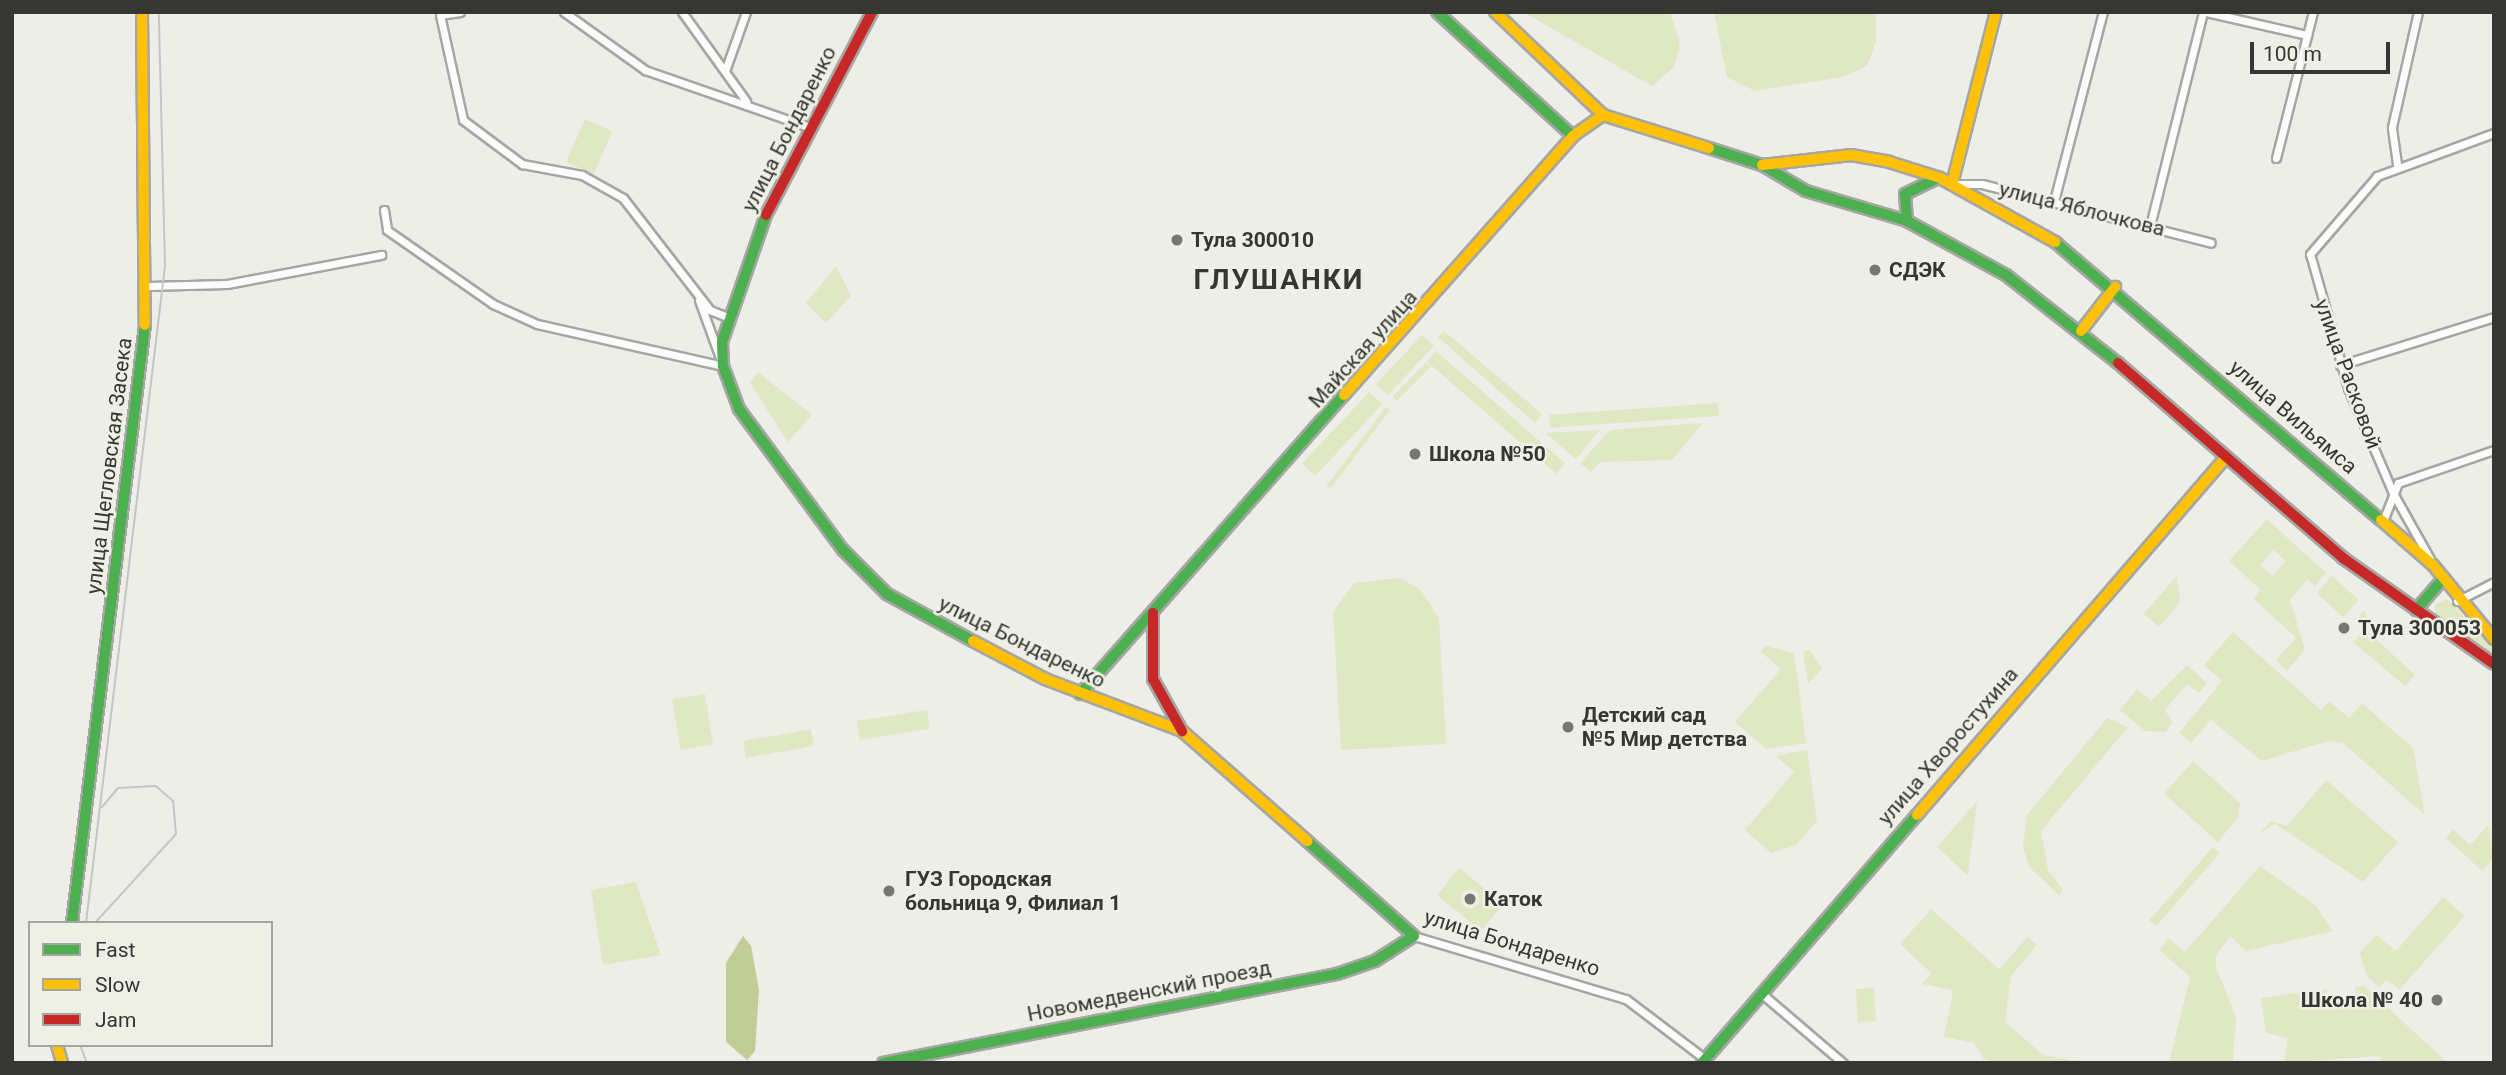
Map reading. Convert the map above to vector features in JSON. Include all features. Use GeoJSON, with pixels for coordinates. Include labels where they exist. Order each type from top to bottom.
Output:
{"type":"FeatureCollection","features":[{"type":"Feature","properties":{"kind":"street","name":"улица Щегловская Засека"},"geometry":{"type":"LineString","coordinates":[[72,921],[148,286],[142,12]]}},
{"type":"Feature","properties":{"kind":"street"},"geometry":{"type":"LineString","coordinates":[[460,12],[440,15],[463,120],[522,164],[582,175],[623,198],[710,310],[730,318]]}},
{"type":"Feature","properties":{"kind":"street"},"geometry":{"type":"LineString","coordinates":[[565,12],[645,70],[746,101],[809,127]]}},
{"type":"Feature","properties":{"kind":"street"},"geometry":{"type":"LineString","coordinates":[[682,12],[746,101]]}},
{"type":"Feature","properties":{"kind":"street"},"geometry":{"type":"LineString","coordinates":[[724,71],[747,12]]}},
{"type":"Feature","properties":{"kind":"street","name":"улица Бондаренко"},"geometry":{"type":"LineString","coordinates":[[872,12],[809,127],[761,224],[730,318],[723,366],[739,409],[866,576],[940,625],[1080,694],[1182,731],[1414,936],[1626,999],[1703,1061]]}},
{"type":"Feature","properties":{"kind":"street"},"geometry":{"type":"LineString","coordinates":[[1437,12],[1573,136]]}},
{"type":"Feature","properties":{"kind":"street"},"geometry":{"type":"LineString","coordinates":[[1495,12],[1603,115]]}},
{"type":"Feature","properties":{"kind":"street"},"geometry":{"type":"LineString","coordinates":[[1952,184],[1996,12]]}},
{"type":"Feature","properties":{"kind":"street"},"geometry":{"type":"LineString","coordinates":[[2054,201],[2102,12]]}},
{"type":"Feature","properties":{"kind":"street"},"geometry":{"type":"LineString","coordinates":[[2150,226],[2204,12],[2307,36]]}},
{"type":"Feature","properties":{"kind":"street"},"geometry":{"type":"LineString","coordinates":[[2276,158],[2313,12]]}},
{"type":"Feature","properties":{"kind":"street"},"geometry":{"type":"LineString","coordinates":[[2418,12],[2392,127],[2397,164],[2494,133]]}},
{"type":"Feature","properties":{"kind":"street","name":"Майская улица"},"geometry":{"type":"LineString","coordinates":[[1080,694],[1573,136],[1603,115]]}},
{"type":"Feature","properties":{"kind":"street","name":"улица Вильямса"},"geometry":{"type":"LineString","coordinates":[[1603,115],[1762,164],[1806,191],[1907,221],[2006,275],[2081,331],[2343,558],[2494,664]]}},
{"type":"Feature","properties":{"kind":"street","name":"улица Вильямса"},"geometry":{"type":"LineString","coordinates":[[1762,164],[1857,156],[1940,178],[2042,232],[2115,287],[2434,565],[2441,580],[2457,601],[2494,639]]}},
{"type":"Feature","properties":{"kind":"street"},"geometry":{"type":"LineString","coordinates":[[1791,180],[1808,159]]}},
{"type":"Feature","properties":{"kind":"street","name":"улица Расковой"},"geometry":{"type":"LineString","coordinates":[[2397,164],[2358,193],[2310,254],[2340,365],[2393,494],[2434,565]]}},
{"type":"Feature","properties":{"kind":"street"},"geometry":{"type":"LineString","coordinates":[[1907,221],[1905,194],[1912,185],[1940,178]]}},
{"type":"Feature","properties":{"kind":"street","name":"улица Яблочкова"},"geometry":{"type":"LineString","coordinates":[[1952,184],[1982,184],[2211,243]]}},
{"type":"Feature","properties":{"kind":"street"},"geometry":{"type":"LineString","coordinates":[[384,210],[387,230],[493,304],[537,324],[723,366]]}},
{"type":"Feature","properties":{"kind":"street"},"geometry":{"type":"LineString","coordinates":[[148,286],[228,285],[381,255]]}},
{"type":"Feature","properties":{"kind":"street"},"geometry":{"type":"LineString","coordinates":[[2081,331],[2115,287]]}},
{"type":"Feature","properties":{"kind":"street"},"geometry":{"type":"LineString","coordinates":[[697,293],[723,366]]}},
{"type":"Feature","properties":{"kind":"street"},"geometry":{"type":"LineString","coordinates":[[2340,365],[2494,317]]}},
{"type":"Feature","properties":{"kind":"street"},"geometry":{"type":"LineString","coordinates":[[2383,521],[2393,494],[2406,479],[2494,450]]}},
{"type":"Feature","properties":{"kind":"street","name":"улица Хворостухина"},"geometry":{"type":"LineString","coordinates":[[1703,1061],[2226,457]]}},
{"type":"Feature","properties":{"kind":"street"},"geometry":{"type":"LineString","coordinates":[[2416,610],[2441,580]]}},
{"type":"Feature","properties":{"kind":"street"},"geometry":{"type":"LineString","coordinates":[[2457,601],[2494,582]]}},
{"type":"Feature","properties":{"kind":"street"},"geometry":{"type":"LineString","coordinates":[[1153,613],[1153,679],[1182,731]]}},
{"type":"Feature","properties":{"kind":"street","name":"Новомедвенский проезд"},"geometry":{"type":"LineString","coordinates":[[883,1063],[1337,974],[1375,961],[1414,936]]}},
{"type":"Feature","properties":{"kind":"street"},"geometry":{"type":"LineString","coordinates":[[1762,993],[1843,1063]]}},
{"type":"Feature","properties":{"kind":"shaded area"},"geometry":{"type":"Polygon","coordinates":[[[1523,12],[1670,12],[1680,44],[1674,67],[1652,86],[1523,12]]]}},
{"type":"Feature","properties":{"kind":"shaded area"},"geometry":{"type":"Polygon","coordinates":[[[1714,12],[1876,12],[1876,42],[1867,66],[1843,77],[1755,91],[1727,77],[1714,12]]]}},
{"type":"Feature","properties":{"kind":"shaded area"},"geometry":{"type":"Polygon","coordinates":[[[585,119],[612,131],[593,174],[566,162],[585,119]]]}},
{"type":"Feature","properties":{"kind":"shaded area"},"geometry":{"type":"Polygon","coordinates":[[[836,266],[851,296],[826,323],[806,303],[836,266]]]}},
{"type":"Feature","properties":{"kind":"shaded area"},"geometry":{"type":"Polygon","coordinates":[[[1444,331],[1542,414],[1535,423],[1438,337],[1444,331]]]}},
{"type":"Feature","properties":{"kind":"shaded area"},"geometry":{"type":"Polygon","coordinates":[[[1422,335],[1434,346],[1388,395],[1376,384],[1422,335]]]}},
{"type":"Feature","properties":{"kind":"shaded area"},"geometry":{"type":"Polygon","coordinates":[[[1436,351],[1565,463],[1556,474],[1427,362],[1436,351]]]}},
{"type":"Feature","properties":{"kind":"shaded area"},"geometry":{"type":"Polygon","coordinates":[[[1426,363],[1430,367],[1397,400],[1393,396],[1426,363]]]}},
{"type":"Feature","properties":{"kind":"shaded area"},"geometry":{"type":"Polygon","coordinates":[[[758,372],[812,415],[788,442],[750,383],[758,372]]]}},
{"type":"Feature","properties":{"kind":"shaded area"},"geometry":{"type":"Polygon","coordinates":[[[1369,392],[1382,404],[1315,476],[1302,464],[1369,392]]]}},
{"type":"Feature","properties":{"kind":"shaded area"},"geometry":{"type":"Polygon","coordinates":[[[1718,403],[1719,416],[1550,428],[1549,415],[1718,403]]]}},
{"type":"Feature","properties":{"kind":"shaded area"},"geometry":{"type":"Polygon","coordinates":[[[1386,407],[1390,410],[1330,489],[1326,486],[1386,407]]]}},
{"type":"Feature","properties":{"kind":"shaded area"},"geometry":{"type":"Polygon","coordinates":[[[1703,423],[1672,460],[1601,462],[1591,472],[1580,463],[1610,430],[1703,423]]]}},
{"type":"Feature","properties":{"kind":"shaded area"},"geometry":{"type":"Polygon","coordinates":[[[1600,430],[1576,459],[1545,433],[1600,430]]]}},
{"type":"Feature","properties":{"kind":"shaded area"},"geometry":{"type":"Polygon","coordinates":[[[2267,519],[2326,573],[2315,586],[2307,579],[2290,600],[2305,650],[2287,671],[2276,660],[2296,638],[2254,599],[2261,590],[2229,561],[2267,519]],[[2273,550],[2260,565],[2273,576],[2286,561],[2273,550]]]}},
{"type":"Feature","properties":{"kind":"shaded area"},"geometry":{"type":"Polygon","coordinates":[[[2177,575],[2180,602],[2159,627],[2144,614],[2177,575]]]}},
{"type":"Feature","properties":{"kind":"shaded area"},"geometry":{"type":"Polygon","coordinates":[[[2332,576],[2359,600],[2343,617],[2317,593],[2332,576]]]}},
{"type":"Feature","properties":{"kind":"shaded area"},"geometry":{"type":"Polygon","coordinates":[[[1399,578],[1420,589],[1439,618],[1446,744],[1341,750],[1333,612],[1354,583],[1399,578]]]}},
{"type":"Feature","properties":{"kind":"shaded area"},"geometry":{"type":"Polygon","coordinates":[[[2447,599],[2494,646],[2494,657],[2436,617],[2435,605],[2447,599]]]}},
{"type":"Feature","properties":{"kind":"shaded area"},"geometry":{"type":"Polygon","coordinates":[[[2364,610],[2370,623],[2365,629],[2415,675],[2405,686],[2353,642],[2363,632],[2359,617],[2364,610]]]}},
{"type":"Feature","properties":{"kind":"shaded area"},"geometry":{"type":"Polygon","coordinates":[[[2233,632],[2321,710],[2329,701],[2349,718],[2362,703],[2413,748],[2425,815],[2343,743],[2328,741],[2262,761],[2211,720],[2191,743],[2179,733],[2222,681],[2204,665],[2233,632]]]}},
{"type":"Feature","properties":{"kind":"shaded area"},"geometry":{"type":"Polygon","coordinates":[[[1765,646],[1794,653],[1806,743],[1766,749],[1735,722],[1781,669],[1761,652],[1765,646]]]}},
{"type":"Feature","properties":{"kind":"shaded area"},"geometry":{"type":"Polygon","coordinates":[[[1810,650],[1822,669],[1808,684],[1803,652],[1810,650]]]}},
{"type":"Feature","properties":{"kind":"shaded area"},"geometry":{"type":"Polygon","coordinates":[[[2187,665],[2207,683],[2199,693],[2187,684],[2165,710],[2173,723],[2165,732],[2145,731],[2120,710],[2137,689],[2151,701],[2187,665]]]}},
{"type":"Feature","properties":{"kind":"shaded area"},"geometry":{"type":"Polygon","coordinates":[[[705,694],[713,744],[680,750],[672,699],[705,694]]]}},
{"type":"Feature","properties":{"kind":"shaded area"},"geometry":{"type":"Polygon","coordinates":[[[927,710],[930,729],[860,740],[857,721],[927,710]]]}},
{"type":"Feature","properties":{"kind":"shaded area"},"geometry":{"type":"Polygon","coordinates":[[[2107,718],[2128,727],[2041,831],[2048,870],[2063,890],[2059,895],[2029,867],[2023,847],[2027,815],[2107,718]]]}},
{"type":"Feature","properties":{"kind":"shaded area"},"geometry":{"type":"Polygon","coordinates":[[[811,729],[814,746],[746,758],[743,741],[811,729]]]}},
{"type":"Feature","properties":{"kind":"shaded area"},"geometry":{"type":"Polygon","coordinates":[[[1807,750],[1817,821],[1796,845],[1771,853],[1745,830],[1794,772],[1776,756],[1807,750]]]}},
{"type":"Feature","properties":{"kind":"shaded area"},"geometry":{"type":"Polygon","coordinates":[[[2193,761],[2240,803],[2238,817],[2218,842],[2164,794],[2193,761]]]}},
{"type":"Feature","properties":{"kind":"shaded area"},"geometry":{"type":"Polygon","coordinates":[[[2326,780],[2398,842],[2363,882],[2275,824],[2259,834],[2271,821],[2287,826],[2326,780]]]}},
{"type":"Feature","properties":{"kind":"shaded area"},"geometry":{"type":"Polygon","coordinates":[[[1977,801],[1968,876],[1937,847],[1977,801]]]}},
{"type":"Feature","properties":{"kind":"shaded area"},"geometry":{"type":"Polygon","coordinates":[[[2488,825],[2494,858],[2482,871],[2446,838],[2453,829],[2470,845],[2488,825]]]}},
{"type":"Feature","properties":{"kind":"shaded area"},"geometry":{"type":"Polygon","coordinates":[[[2213,847],[2220,853],[2156,926],[2149,920],[2213,847]]]}},
{"type":"Feature","properties":{"kind":"shaded area"},"geometry":{"type":"Polygon","coordinates":[[[2260,866],[2315,905],[2333,931],[2246,951],[2230,936],[2216,955],[2216,967],[2236,1017],[2233,1062],[2169,1063],[2190,977],[2159,950],[2169,938],[2185,952],[2260,866]]]}},
{"type":"Feature","properties":{"kind":"shaded area","name":"Каток"},"geometry":{"type":"Polygon","coordinates":[[[1459,868],[1503,904],[1481,931],[1437,895],[1459,868]]]}},
{"type":"Feature","properties":{"kind":"shaded area"},"geometry":{"type":"Polygon","coordinates":[[[636,882],[661,955],[603,965],[591,890],[636,882]]]}},
{"type":"Feature","properties":{"kind":"shaded area"},"geometry":{"type":"Polygon","coordinates":[[[2443,897],[2465,916],[2399,990],[2387,979],[2379,987],[2366,975],[2360,953],[2376,935],[2396,951],[2443,897]]]}},
{"type":"Feature","properties":{"kind":"shaded area"},"geometry":{"type":"Polygon","coordinates":[[[1931,909],[1999,969],[2028,937],[2037,945],[2011,976],[2005,1022],[2043,1055],[2088,1063],[2002,1063],[1984,1059],[1974,1043],[1944,1037],[1953,990],[1922,984],[1931,973],[1900,944],[1931,909]]]}},
{"type":"Feature","properties":{"kind":"shaded area"},"geometry":{"type":"Polygon","coordinates":[[[743,936],[751,946],[759,990],[755,1051],[747,1060],[726,1042],[726,963],[743,936]]]}},
{"type":"Feature","properties":{"kind":"shaded area"},"geometry":{"type":"Polygon","coordinates":[[[2364,986],[2448,1063],[2382,1063],[2380,1056],[2284,1063],[2288,1038],[2266,1033],[2261,998],[2327,989],[2329,1002],[2356,998],[2355,987],[2364,986]]]}},
{"type":"Feature","properties":{"kind":"shaded area"},"geometry":{"type":"Polygon","coordinates":[[[1874,988],[1876,1021],[1858,1022],[1856,989],[1874,988]]]}},
{"type":"Feature","properties":{"kind":"tram line"},"geometry":{"type":"LineString","coordinates":[[86,921],[165,266],[159,12]]}},
{"type":"Feature","properties":{"kind":"tram line"},"geometry":{"type":"LineString","coordinates":[[97,921],[176,834],[173,801],[156,786],[118,788],[102,807]]}},
{"type":"Feature","properties":{"kind":"tram line"},"geometry":{"type":"LineString","coordinates":[[81,1047],[87,1063]]}},
{"type":"Feature","properties":{"kind":"traffic: fast"},"geometry":{"type":"LineString","coordinates":[[1437,12],[1573,136]]}},
{"type":"Feature","properties":{"kind":"traffic: fast"},"geometry":{"type":"LineString","coordinates":[[1709,148],[1762,165],[1806,191],[1907,221],[2006,275],[2118,363]]}},
{"type":"Feature","properties":{"kind":"traffic: fast"},"geometry":{"type":"LineString","coordinates":[[1907,221],[1905,194],[1938,178]]}},
{"type":"Feature","properties":{"kind":"traffic: fast"},"geometry":{"type":"LineString","coordinates":[[766,215],[722,342],[723,366],[739,409],[843,550],[887,594],[973,641]]}},
{"type":"Feature","properties":{"kind":"traffic: fast"},"geometry":{"type":"LineString","coordinates":[[2055,242],[2381,520]]}},
{"type":"Feature","properties":{"kind":"traffic: fast"},"geometry":{"type":"LineString","coordinates":[[72,921],[145,325]]}},
{"type":"Feature","properties":{"kind":"traffic: fast"},"geometry":{"type":"LineString","coordinates":[[1080,694],[1344,395]]}},
{"type":"Feature","properties":{"kind":"traffic: fast"},"geometry":{"type":"LineString","coordinates":[[2416,610],[2441,581]]}},
{"type":"Feature","properties":{"kind":"traffic: fast"},"geometry":{"type":"LineString","coordinates":[[1702,1063],[1917,815]]}},
{"type":"Feature","properties":{"kind":"traffic: fast"},"geometry":{"type":"LineString","coordinates":[[883,1063],[1337,974],[1375,961],[1414,936],[1307,841]]}},
{"type":"Feature","properties":{"kind":"traffic: slow"},"geometry":{"type":"LineString","coordinates":[[142,12],[145,325]]}},
{"type":"Feature","properties":{"kind":"traffic: slow"},"geometry":{"type":"LineString","coordinates":[[1495,12],[1603,115]]}},
{"type":"Feature","properties":{"kind":"traffic: slow"},"geometry":{"type":"LineString","coordinates":[[1952,184],[1996,12]]}},
{"type":"Feature","properties":{"kind":"traffic: slow"},"geometry":{"type":"LineString","coordinates":[[1344,395],[1573,136],[1603,115],[1709,148]]}},
{"type":"Feature","properties":{"kind":"traffic: slow"},"geometry":{"type":"LineString","coordinates":[[1762,165],[1851,155],[1889,162],[1940,178],[2055,242]]}},
{"type":"Feature","properties":{"kind":"traffic: slow"},"geometry":{"type":"LineString","coordinates":[[2081,331],[2115,287]]}},
{"type":"Feature","properties":{"kind":"traffic: slow"},"geometry":{"type":"LineString","coordinates":[[1917,815],[2226,457]]}},
{"type":"Feature","properties":{"kind":"traffic: slow"},"geometry":{"type":"LineString","coordinates":[[2381,520],[2433,565],[2494,639]]}},
{"type":"Feature","properties":{"kind":"traffic: slow"},"geometry":{"type":"LineString","coordinates":[[973,641],[1045,679],[1182,731],[1307,841]]}},
{"type":"Feature","properties":{"kind":"traffic: slow"},"geometry":{"type":"LineString","coordinates":[[58,1047],[62,1063]]}},
{"type":"Feature","properties":{"kind":"traffic: jam"},"geometry":{"type":"LineString","coordinates":[[766,215],[872,12]]}},
{"type":"Feature","properties":{"kind":"traffic: jam"},"geometry":{"type":"LineString","coordinates":[[2118,363],[2343,558],[2494,664]]}},
{"type":"Feature","properties":{"kind":"traffic: jam"},"geometry":{"type":"LineString","coordinates":[[1153,613],[1153,679],[1182,731]]}},
{"type":"Feature","properties":{"kind":"place","name":"Тула 300010"},"geometry":{"type":"Point","coordinates":[1177,240]}},
{"type":"Feature","properties":{"kind":"place","name":"СДЭК"},"geometry":{"type":"Point","coordinates":[1875,270]}},
{"type":"Feature","properties":{"kind":"place","name":"Школа №50"},"geometry":{"type":"Point","coordinates":[1415,454]}},
{"type":"Feature","properties":{"kind":"place","name":"Тула 300053"},"geometry":{"type":"Point","coordinates":[2344,628]}},
{"type":"Feature","properties":{"kind":"place","name":"Детский сад №5 Мир детства"},"geometry":{"type":"Point","coordinates":[1568,727]}},
{"type":"Feature","properties":{"kind":"place","name":"ГУЗ Городская больница 9, Филиал 1"},"geometry":{"type":"Point","coordinates":[889,891]}},
{"type":"Feature","properties":{"kind":"place","name":"Каток"},"geometry":{"type":"Point","coordinates":[1470,899]}},
{"type":"Feature","properties":{"kind":"place","name":"Школа № 40"},"geometry":{"type":"Point","coordinates":[2437,1000]}},
{"type":"Feature","properties":{"kind":"district","name":"ГЛУШАНКИ"},"geometry":{"type":"Point","coordinates":[1279,280]}}]}
